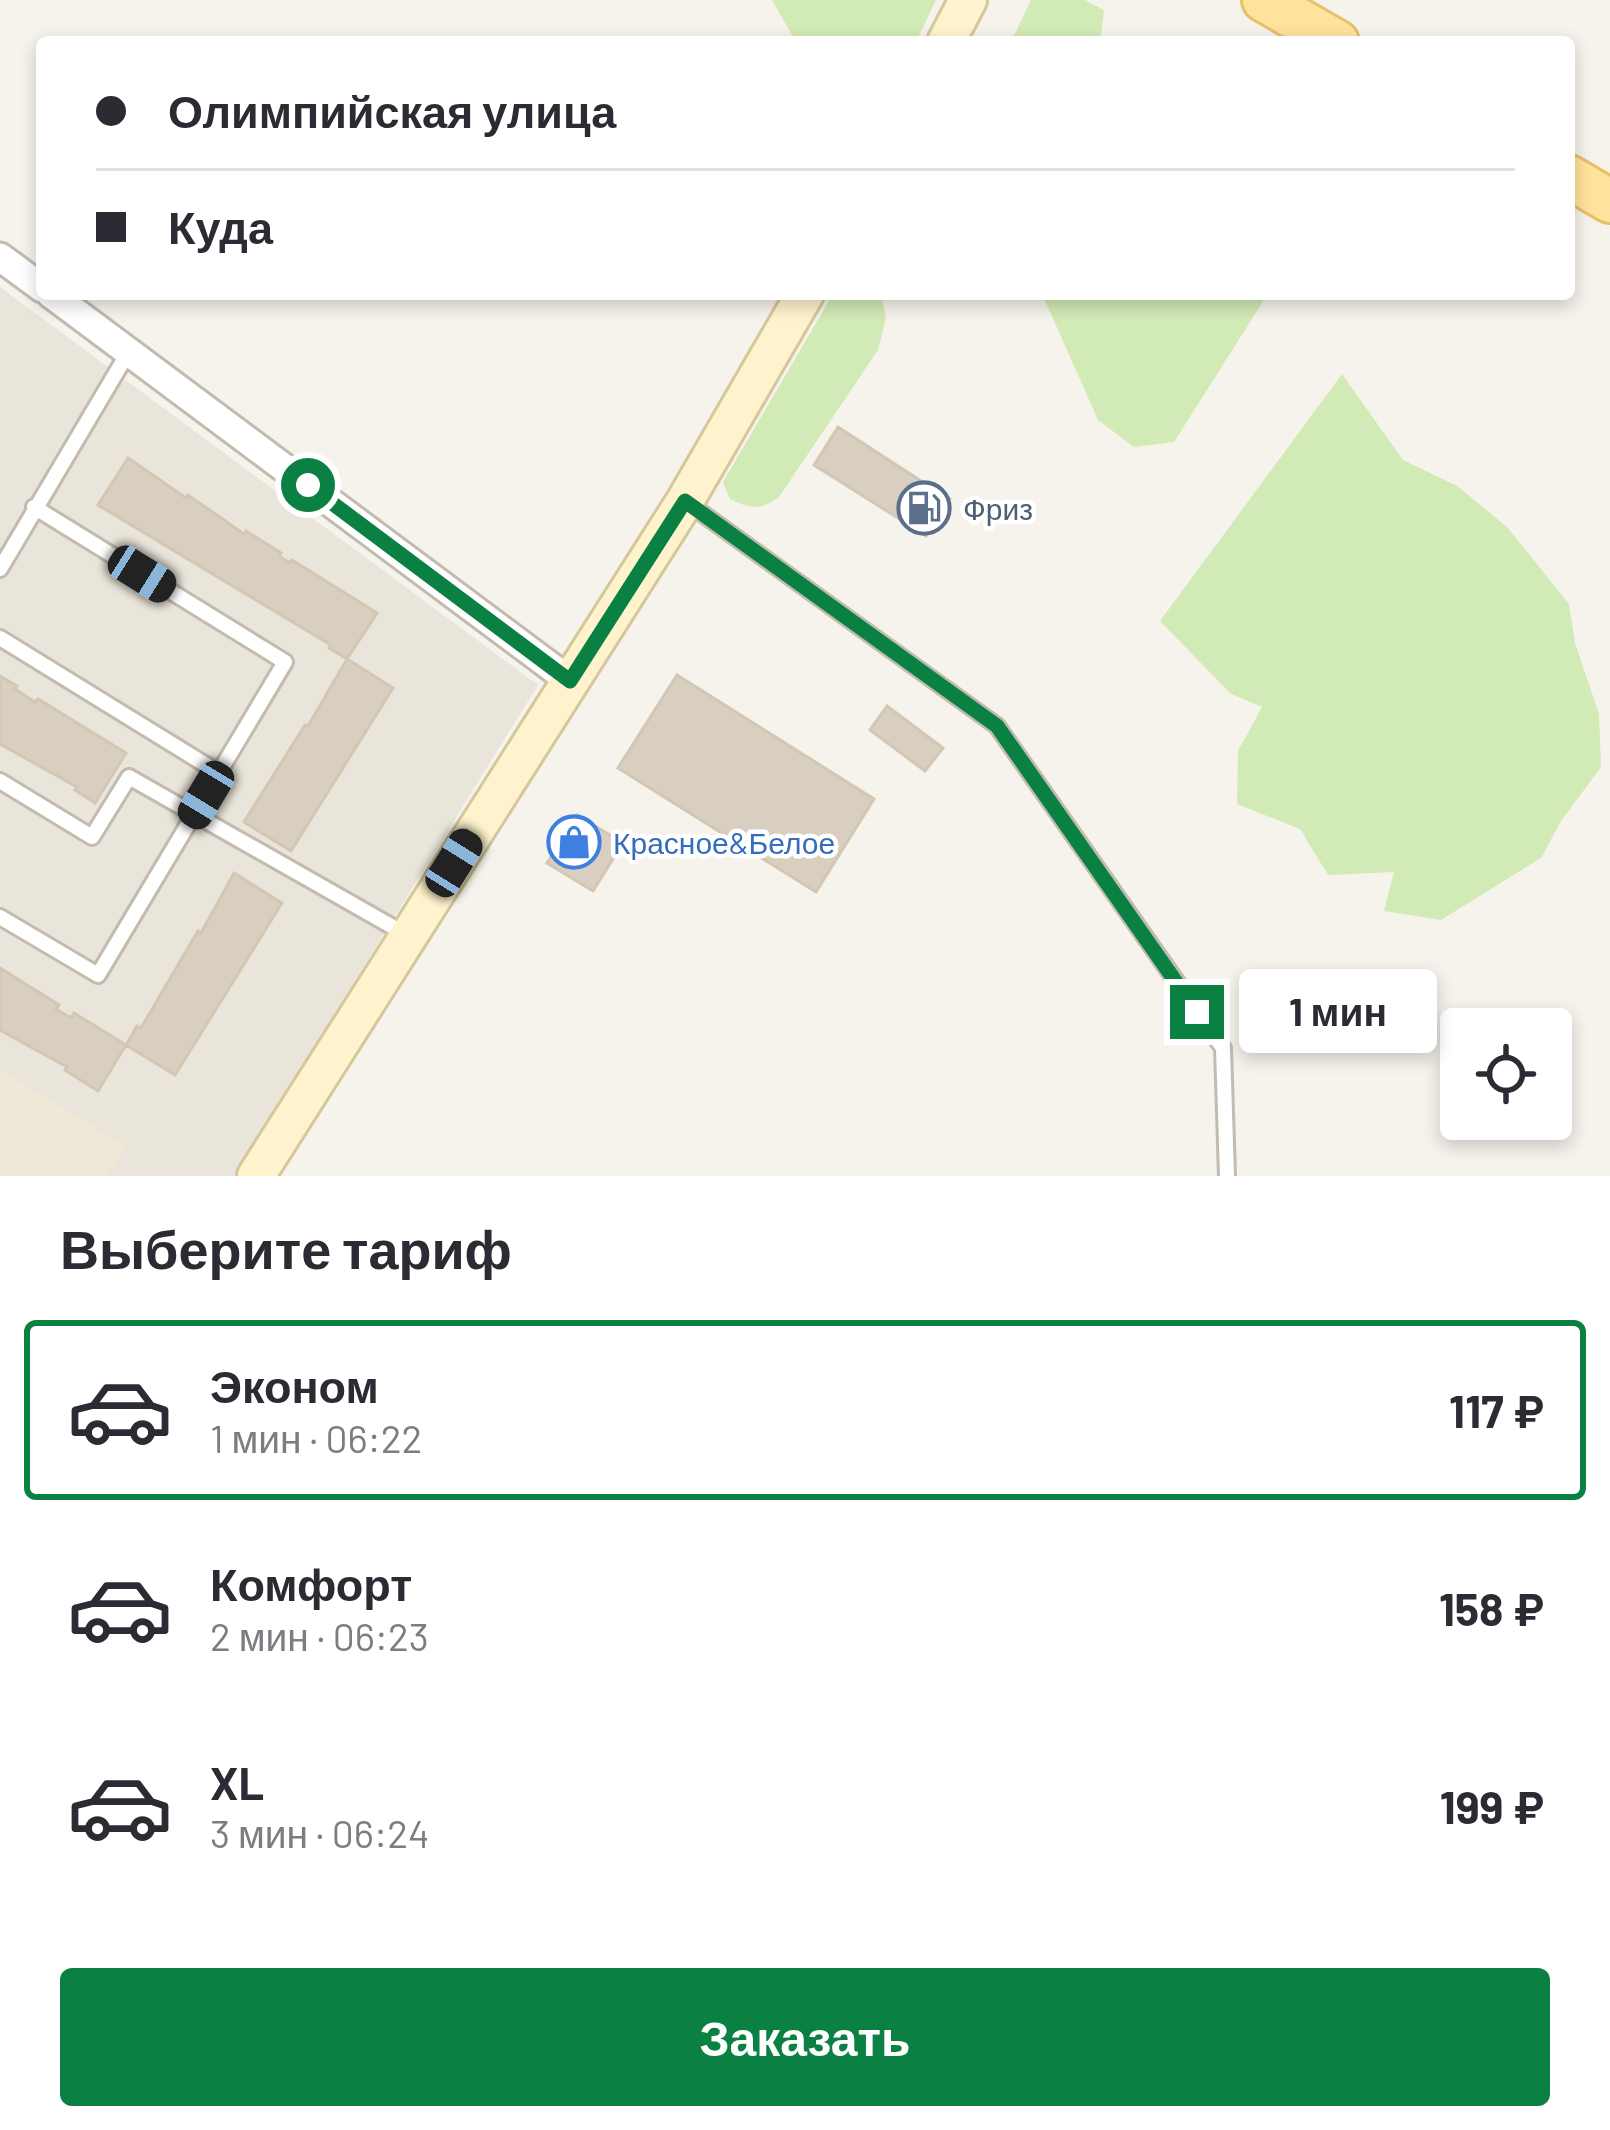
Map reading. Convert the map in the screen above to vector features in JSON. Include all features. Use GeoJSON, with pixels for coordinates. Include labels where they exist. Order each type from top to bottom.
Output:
{"type":"FeatureCollection","features":[{"type":"Feature","properties":{"kind":"main road"},"geometry":{"type":"LineString","coordinates":[[949,36],[968,0]]}},
{"type":"Feature","properties":{"kind":"main road"},"geometry":{"type":"LineString","coordinates":[[1264,0],[1327,36]]}},
{"type":"Feature","properties":{"kind":"main road"},"geometry":{"type":"LineString","coordinates":[[1575,181],[1610,201]]}},
{"type":"Feature","properties":{"kind":"main road"},"geometry":{"type":"LineString","coordinates":[[256,1176],[685,501],[802,300]]}},
{"type":"Feature","properties":{"kind":"street"},"geometry":{"type":"LineString","coordinates":[[0,257],[36,284]]}},
{"type":"Feature","properties":{"kind":"street"},"geometry":{"type":"LineString","coordinates":[[59,300],[570,681]]}},
{"type":"Feature","properties":{"kind":"lane"},"geometry":{"type":"LineString","coordinates":[[0,569],[129,351]]}},
{"type":"Feature","properties":{"kind":"lane"},"geometry":{"type":"LineString","coordinates":[[685,501],[997,726],[1222,1048],[1227,1176]]}},
{"type":"Feature","properties":{"kind":"lane"},"geometry":{"type":"LineString","coordinates":[[0,917],[98,975],[285,662],[34,507]]}},
{"type":"Feature","properties":{"kind":"lane"},"geometry":{"type":"LineString","coordinates":[[0,638],[219,773]]}},
{"type":"Feature","properties":{"kind":"lane"},"geometry":{"type":"LineString","coordinates":[[0,781],[92,837],[129,777],[408,935]]}},
{"type":"Feature","properties":{"kind":"shaded area"},"geometry":{"type":"Polygon","coordinates":[[[0,287],[538,685],[234,1176],[0,1176],[0,287]]]}},
{"type":"Feature","properties":{"kind":"shaded area"},"geometry":{"type":"Polygon","coordinates":[[[0,1070],[125,1146],[107,1176],[0,1176],[0,1070]]]}},
{"type":"Feature","properties":{"kind":"green space"},"geometry":{"type":"Polygon","coordinates":[[[772,0],[936,0],[919,36],[793,36],[772,0]]]}},
{"type":"Feature","properties":{"kind":"green space"},"geometry":{"type":"Polygon","coordinates":[[[1031,0],[1085,0],[1104,10],[1101,36],[1014,36],[1031,0]]]}},
{"type":"Feature","properties":{"kind":"green space"},"geometry":{"type":"Polygon","coordinates":[[[829,300],[882,300],[886,318],[878,350],[779,497],[755,507],[744,505],[730,499],[723,482],[829,300]]]}},
{"type":"Feature","properties":{"kind":"green space"},"geometry":{"type":"Polygon","coordinates":[[[1045,300],[1262,300],[1174,442],[1134,447],[1098,420],[1045,300]]]}},
{"type":"Feature","properties":{"kind":"green space"},"geometry":{"type":"Polygon","coordinates":[[[1342,374],[1403,460],[1457,486],[1507,527],[1569,604],[1575,643],[1599,714],[1601,767],[1561,821],[1541,858],[1441,920],[1384,911],[1394,872],[1328,875],[1300,829],[1237,804],[1238,751],[1262,707],[1231,694],[1160,621],[1342,374]]]}},
{"type":"Feature","properties":{"kind":"building"},"geometry":{"type":"Polygon","coordinates":[[[838,427],[921,481],[898,518],[814,465],[838,427]]]}},
{"type":"Feature","properties":{"kind":"building"},"geometry":{"type":"Polygon","coordinates":[[[128,458],[377,613],[347,659],[98,505],[128,458]]]}},
{"type":"Feature","properties":{"kind":"building","name":"Фриз"},"geometry":{"type":"Polygon","coordinates":[[[921,481],[950,499],[926,536],[898,518],[921,481]]]}},
{"type":"Feature","properties":{"kind":"building"},"geometry":{"type":"Polygon","coordinates":[[[347,659],[393,688],[291,851],[244,822],[347,659]]]}},
{"type":"Feature","properties":{"kind":"building"},"geometry":{"type":"Polygon","coordinates":[[[677,675],[874,799],[816,892],[618,768],[677,675]]]}},
{"type":"Feature","properties":{"kind":"building"},"geometry":{"type":"Polygon","coordinates":[[[0,676],[35,702],[38,699],[126,753],[95,803],[77,787],[0,744],[0,676]]]}},
{"type":"Feature","properties":{"kind":"building"},"geometry":{"type":"Polygon","coordinates":[[[887,706],[943,748],[925,771],[870,730],[887,706]]]}},
{"type":"Feature","properties":{"kind":"building"},"geometry":{"type":"Polygon","coordinates":[[[577,815],[623,843],[593,891],[547,863],[577,815]]]}},
{"type":"Feature","properties":{"kind":"building"},"geometry":{"type":"Polygon","coordinates":[[[234,873],[282,903],[175,1075],[126,1045],[137,1026],[141,1028],[198,931],[201,933],[234,873]]]}},
{"type":"Feature","properties":{"kind":"building"},"geometry":{"type":"Polygon","coordinates":[[[0,968],[59,1005],[56,1009],[71,1018],[74,1013],[126,1045],[98,1091],[67,1067],[0,1030],[0,968]]]}},
{"type":"Feature","properties":{"kind":"place","name":"Фриз"},"geometry":{"type":"Point","coordinates":[924,508]}},
{"type":"Feature","properties":{"kind":"place","name":"Красное&Белое"},"geometry":{"type":"Point","coordinates":[574,842]}},
{"type":"Feature","properties":{"kind":"route"},"geometry":{"type":"LineString","coordinates":[[308,485],[570,681],[685,501],[997,726],[1197,1012]]}}]}
